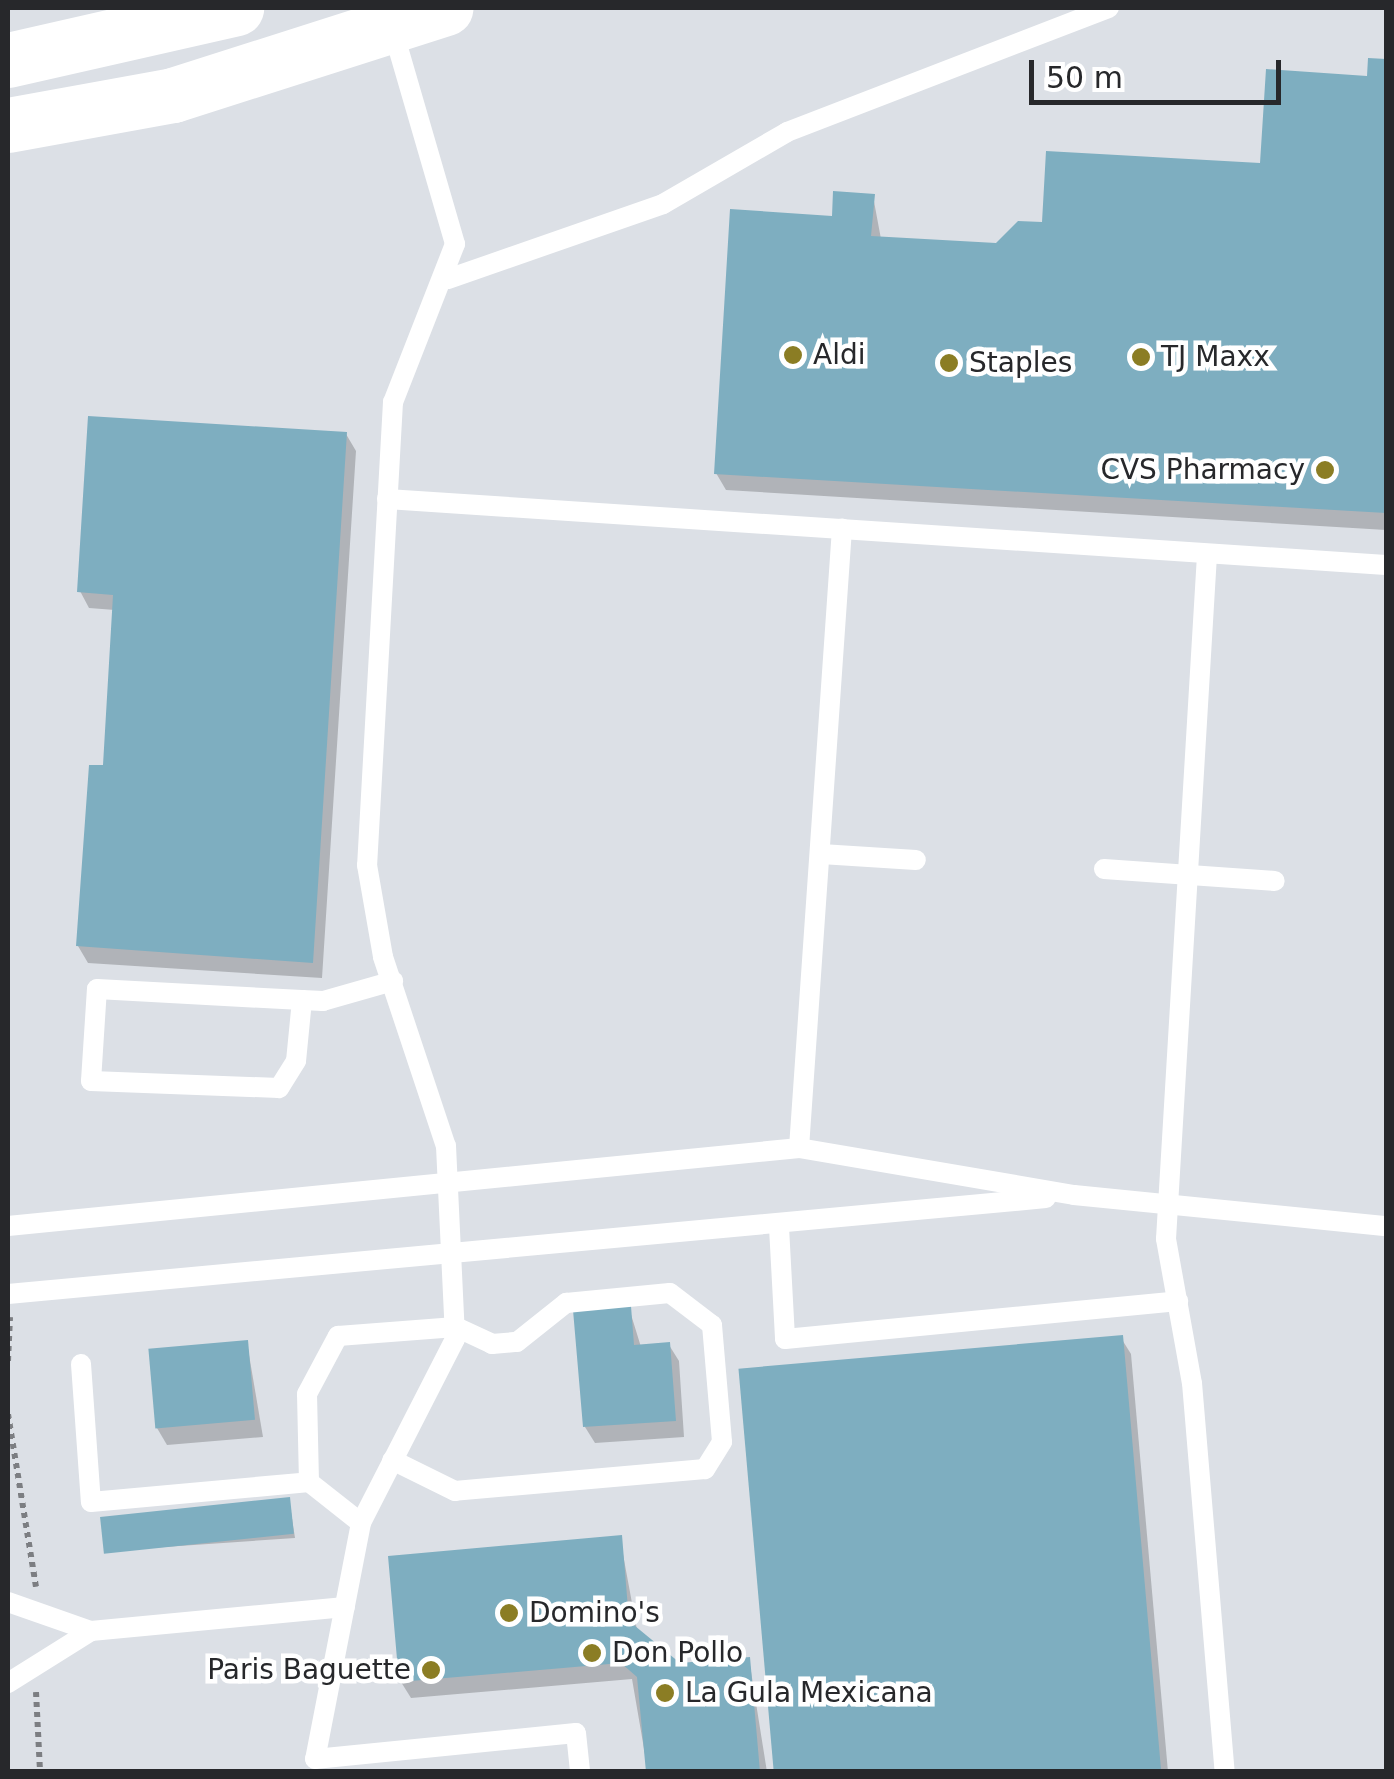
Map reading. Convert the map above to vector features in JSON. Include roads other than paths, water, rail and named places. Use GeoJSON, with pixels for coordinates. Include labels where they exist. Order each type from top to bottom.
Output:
{"type":"FeatureCollection","features":[{"type":"Feature","properties":{"kind":"street"},"geometry":{"type":"LineString","coordinates":[[8,60],[236,8]]}},
{"type":"Feature","properties":{"kind":"street"},"geometry":{"type":"LineString","coordinates":[[8,125],[173,95],[444,8]]}},
{"type":"Feature","properties":{"kind":"lane"},"geometry":{"type":"LineString","coordinates":[[448,279],[663,204],[787,132],[1109,8]]}},
{"type":"Feature","properties":{"kind":"lane"},"geometry":{"type":"LineString","coordinates":[[392,26],[451,208],[448,279],[393,402],[367,865],[392,981],[451,1182],[456,1328],[447,1370],[392,1460],[361,1523],[316,1766],[576,1733],[580,1772]]}},
{"type":"Feature","properties":{"kind":"lane"},"geometry":{"type":"LineString","coordinates":[[387,499],[1386,565]]}},
{"type":"Feature","properties":{"kind":"lane"},"geometry":{"type":"LineString","coordinates":[[798,1148],[842,528]]}},
{"type":"Feature","properties":{"kind":"lane"},"geometry":{"type":"LineString","coordinates":[[1206,554],[1190,876],[1167,1203],[1225,1772]]}},
{"type":"Feature","properties":{"kind":"lane"},"geometry":{"type":"LineString","coordinates":[[820,854],[916,860]]}},
{"type":"Feature","properties":{"kind":"lane"},"geometry":{"type":"LineString","coordinates":[[1104,870],[1275,881]]}},
{"type":"Feature","properties":{"kind":"lane"},"geometry":{"type":"LineString","coordinates":[[302,1000],[296,1061],[279,1088],[91,1081],[97,989],[302,1000],[392,981]]}},
{"type":"Feature","properties":{"kind":"lane"},"geometry":{"type":"LineString","coordinates":[[8,1226],[798,1148],[1074,1195],[1386,1226]]}},
{"type":"Feature","properties":{"kind":"lane"},"geometry":{"type":"LineString","coordinates":[[8,1294],[779,1227],[1074,1195]]}},
{"type":"Feature","properties":{"kind":"lane"},"geometry":{"type":"LineString","coordinates":[[779,1227],[785,1340],[1178,1301]]}},
{"type":"Feature","properties":{"kind":"lane"},"geometry":{"type":"LineString","coordinates":[[308,1482],[307,1394],[338,1336],[456,1328],[492,1344],[518,1342],[566,1303],[670,1293],[697,1306],[712,1325],[716,1460],[705,1468],[455,1491],[392,1460]]}},
{"type":"Feature","properties":{"kind":"lane"},"geometry":{"type":"LineString","coordinates":[[81,1364],[90,1502],[308,1482],[361,1523]]}},
{"type":"Feature","properties":{"kind":"lane"},"geometry":{"type":"LineString","coordinates":[[8,1602],[91,1632],[345,1608]]}},
{"type":"Feature","properties":{"kind":"lane"},"geometry":{"type":"LineString","coordinates":[[8,1682],[91,1632]]}},
{"type":"Feature","properties":{"kind":"place","name":"Aldi"},"geometry":{"type":"Point","coordinates":[793,355]}},
{"type":"Feature","properties":{"kind":"place","name":"TJ Maxx"},"geometry":{"type":"Point","coordinates":[1141,357]}},
{"type":"Feature","properties":{"kind":"place","name":"Staples"},"geometry":{"type":"Point","coordinates":[949,363]}},
{"type":"Feature","properties":{"kind":"place","name":"CVS Pharmacy"},"geometry":{"type":"Point","coordinates":[1325,470]}},
{"type":"Feature","properties":{"kind":"place","name":"Domino's"},"geometry":{"type":"Point","coordinates":[509,1613]}},
{"type":"Feature","properties":{"kind":"place","name":"Don Pollo"},"geometry":{"type":"Point","coordinates":[592,1653]}},
{"type":"Feature","properties":{"kind":"place","name":"Paris Baguette"},"geometry":{"type":"Point","coordinates":[431,1670]}},
{"type":"Feature","properties":{"kind":"place","name":"La Gula Mexicana"},"geometry":{"type":"Point","coordinates":[665,1693]}}]}
